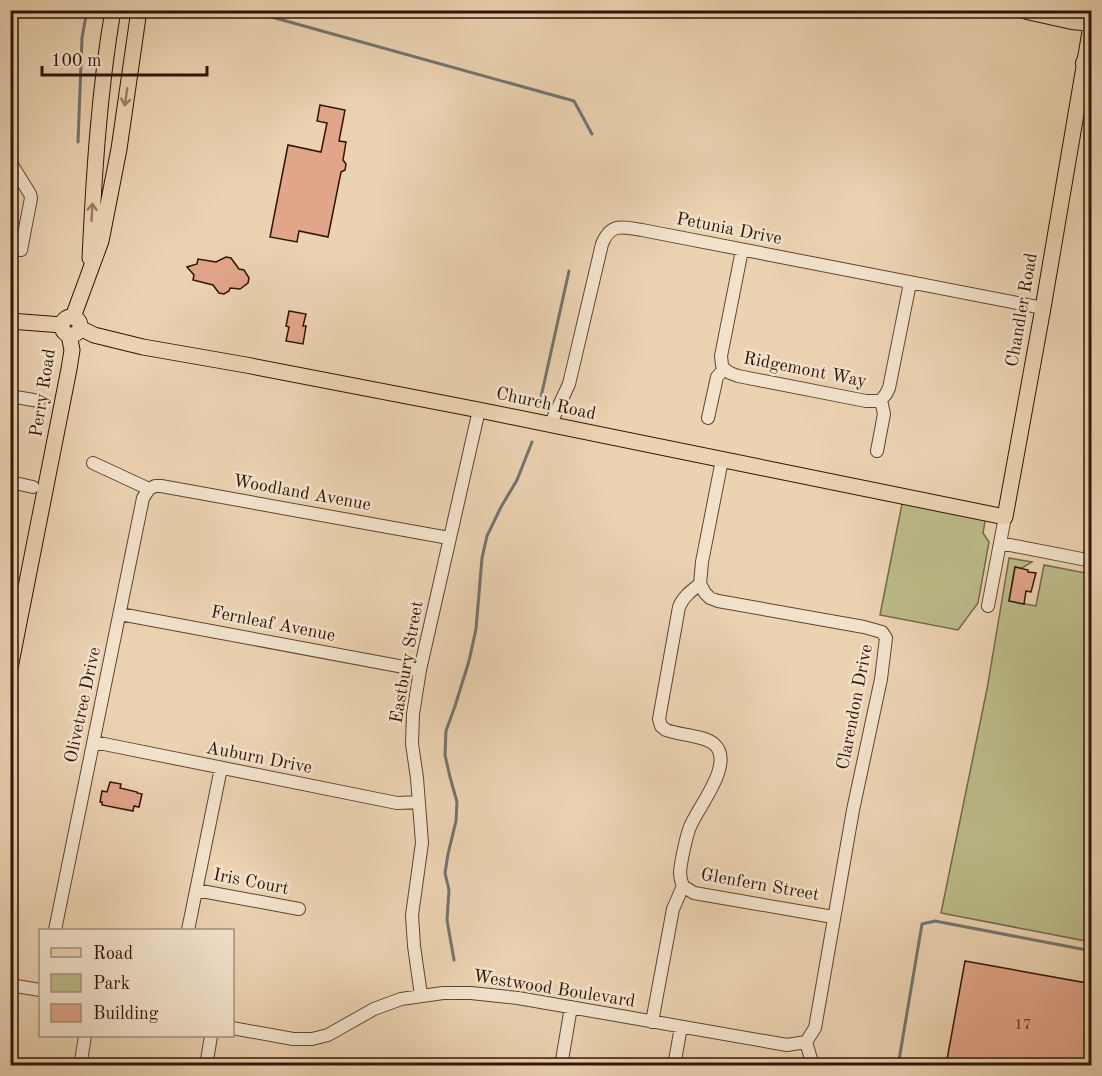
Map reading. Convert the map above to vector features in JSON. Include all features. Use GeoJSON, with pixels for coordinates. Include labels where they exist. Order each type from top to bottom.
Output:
{"type":"FeatureCollection","features":[{"type":"Feature","properties":{"kind":"highway"},"geometry":{"type":"LineString","coordinates":[[1027,10],[1072,20],[1091,21]]}},
{"type":"Feature","properties":{"kind":"main road","name":"Perry Road"},"geometry":{"type":"LineString","coordinates":[[89,270],[99,117],[113,10]]}},
{"type":"Feature","properties":{"kind":"main road","name":"Perry Road"},"geometry":{"type":"LineString","coordinates":[[10,668],[69,369],[72,350],[71,326],[89,270],[98,252],[119,149],[139,10]]}},
{"type":"Feature","properties":{"kind":"main road","name":"Chandler Road"},"geometry":{"type":"LineString","coordinates":[[1005,517],[1088,61],[1091,21]]}},
{"type":"Feature","properties":{"kind":"main road","name":"Church Road"},"geometry":{"type":"LineString","coordinates":[[10,321],[71,326],[94,335],[137,346],[479,411],[1005,517]]}},
{"type":"Feature","properties":{"kind":"street"},"geometry":{"type":"LineString","coordinates":[[10,248],[21,250],[31,198],[11,166]]}},
{"type":"Feature","properties":{"kind":"street","name":"Petunia Drive"},"geometry":{"type":"LineString","coordinates":[[550,425],[568,384],[602,244],[608,232],[615,228],[626,228],[1043,308]]}},
{"type":"Feature","properties":{"kind":"street"},"geometry":{"type":"LineString","coordinates":[[708,418],[717,377],[724,369],[721,356],[742,250]]}},
{"type":"Feature","properties":{"kind":"street"},"geometry":{"type":"LineString","coordinates":[[877,451],[884,414],[881,400],[889,388],[910,283]]}},
{"type":"Feature","properties":{"kind":"street","name":"Ridgemont Way"},"geometry":{"type":"LineString","coordinates":[[724,369],[738,376],[866,401],[881,400]]}},
{"type":"Feature","properties":{"kind":"street"},"geometry":{"type":"LineString","coordinates":[[10,396],[39,401]]}},
{"type":"Feature","properties":{"kind":"street","name":"Eastbury Street"},"geometry":{"type":"LineString","coordinates":[[421,995],[412,915],[422,843],[412,744],[413,714],[420,670],[479,411]]}},
{"type":"Feature","properties":{"kind":"street"},"geometry":{"type":"LineString","coordinates":[[700,584],[702,562],[722,460]]}},
{"type":"Feature","properties":{"kind":"street"},"geometry":{"type":"LineString","coordinates":[[93,464],[149,489]]}},
{"type":"Feature","properties":{"kind":"street"},"geometry":{"type":"LineString","coordinates":[[10,482],[33,486]]}},
{"type":"Feature","properties":{"kind":"street","name":"Woodland Avenue"},"geometry":{"type":"LineString","coordinates":[[149,489],[161,486],[449,538]]}},
{"type":"Feature","properties":{"kind":"street","name":"Olivetree Drive"},"geometry":{"type":"LineString","coordinates":[[55,929],[144,498],[149,489]]}},
{"type":"Feature","properties":{"kind":"street","name":"Chandler Road"},"geometry":{"type":"LineString","coordinates":[[988,606],[1005,517]]}},
{"type":"Feature","properties":{"kind":"street"},"geometry":{"type":"LineString","coordinates":[[1000,543],[1090,560],[1092,546]]}},
{"type":"Feature","properties":{"kind":"street","name":"Glenfern Street"},"geometry":{"type":"LineString","coordinates":[[700,584],[681,601],[659,719],[661,726],[666,730],[707,740],[714,744],[721,756],[714,783],[689,828],[680,873],[683,886],[694,893],[833,917]]}},
{"type":"Feature","properties":{"kind":"street","name":"Clarendon Drive"},"geometry":{"type":"LineString","coordinates":[[700,584],[710,598],[718,601],[864,627],[882,632],[886,638],[881,679],[853,810],[814,1028],[806,1042],[811,1059],[809,1065]]}},
{"type":"Feature","properties":{"kind":"street","name":"Fernleaf Avenue"},"geometry":{"type":"LineString","coordinates":[[120,614],[420,670]]}},
{"type":"Feature","properties":{"kind":"street","name":"Auburn Drive"},"geometry":{"type":"LineString","coordinates":[[94,742],[397,803],[419,802]]}},
{"type":"Feature","properties":{"kind":"street"},"geometry":{"type":"LineString","coordinates":[[188,929],[221,768]]}},
{"type":"Feature","properties":{"kind":"street"},"geometry":{"type":"LineString","coordinates":[[652,1022],[673,909],[683,886]]}},
{"type":"Feature","properties":{"kind":"street","name":"Iris Court"},"geometry":{"type":"LineString","coordinates":[[196,890],[299,909]]}},
{"type":"Feature","properties":{"kind":"street"},"geometry":{"type":"LineString","coordinates":[[10,985],[39,990]]}},
{"type":"Feature","properties":{"kind":"street","name":"Westwood Boulevard"},"geometry":{"type":"LineString","coordinates":[[234,1028],[293,1039],[312,1039],[328,1035],[374,1009],[401,999],[442,993],[471,993],[518,998],[787,1045],[806,1042]]}},
{"type":"Feature","properties":{"kind":"street"},"geometry":{"type":"LineString","coordinates":[[561,1065],[571,1007]]}},
{"type":"Feature","properties":{"kind":"street"},"geometry":{"type":"LineString","coordinates":[[674,1065],[681,1027]]}},
{"type":"Feature","properties":{"kind":"street"},"geometry":{"type":"LineString","coordinates":[[78,1065],[81,1061],[85,1037]]}},
{"type":"Feature","properties":{"kind":"street"},"geometry":{"type":"LineString","coordinates":[[206,1065],[211,1037]]}},
{"type":"Feature","properties":{"kind":"green space"},"geometry":{"type":"Polygon","coordinates":[[[903,499],[986,516],[983,533],[989,542],[978,603],[958,630],[880,615],[903,499]]]}},
{"type":"Feature","properties":{"kind":"green space"},"geometry":{"type":"Polygon","coordinates":[[[1009,558],[1032,562],[1022,568],[1015,567],[1009,601],[1036,606],[1044,565],[1091,574],[1091,942],[941,913],[987,689],[1009,558]]]}},
{"type":"Feature","properties":{"kind":"building"},"geometry":{"type":"Polygon","coordinates":[[[320,105],[345,110],[339,141],[346,142],[343,160],[346,164],[345,170],[341,172],[328,237],[299,231],[297,242],[270,237],[288,145],[321,152],[327,123],[317,121],[320,105]]]}},
{"type":"Feature","properties":{"kind":"building"},"geometry":{"type":"Polygon","coordinates":[[[226,257],[231,258],[249,278],[248,283],[240,289],[230,288],[224,294],[219,293],[213,285],[193,280],[194,275],[187,267],[197,264],[198,259],[216,262],[226,257]]]}},
{"type":"Feature","properties":{"kind":"building"},"geometry":{"type":"Polygon","coordinates":[[[289,311],[306,314],[303,344],[286,341],[289,311]]]}},
{"type":"Feature","properties":{"kind":"building"},"geometry":{"type":"Polygon","coordinates":[[[1015,567],[1036,573],[1031,592],[1026,591],[1024,604],[1009,601],[1015,567]]]}},
{"type":"Feature","properties":{"kind":"building"},"geometry":{"type":"Polygon","coordinates":[[[110,782],[121,784],[120,788],[142,794],[139,807],[134,806],[133,811],[102,805],[100,802],[102,791],[107,792],[110,782]]]}},
{"type":"Feature","properties":{"kind":"building"},"geometry":{"type":"Polygon","coordinates":[[[965,961],[1092,984],[1092,1065],[946,1065],[965,961]]]}},
{"type":"Feature","properties":{"kind":"waterway"},"geometry":{"type":"LineString","coordinates":[[78,142],[82,38],[87,10]]}},
{"type":"Feature","properties":{"kind":"waterway"},"geometry":{"type":"LineString","coordinates":[[230,10],[232,15],[268,16],[574,101],[592,134]]}},
{"type":"Feature","properties":{"kind":"waterway"},"geometry":{"type":"LineString","coordinates":[[539,406],[569,271]]}},
{"type":"Feature","properties":{"kind":"waterway"},"geometry":{"type":"LineString","coordinates":[[454,960],[447,920],[449,890],[445,873],[456,821],[457,802],[445,755],[446,731],[469,661],[476,629],[482,558],[487,536],[517,480],[532,442]]}},
{"type":"Feature","properties":{"kind":"waterway"},"geometry":{"type":"LineString","coordinates":[[898,1066],[922,924],[935,921],[1092,951]]}}]}
